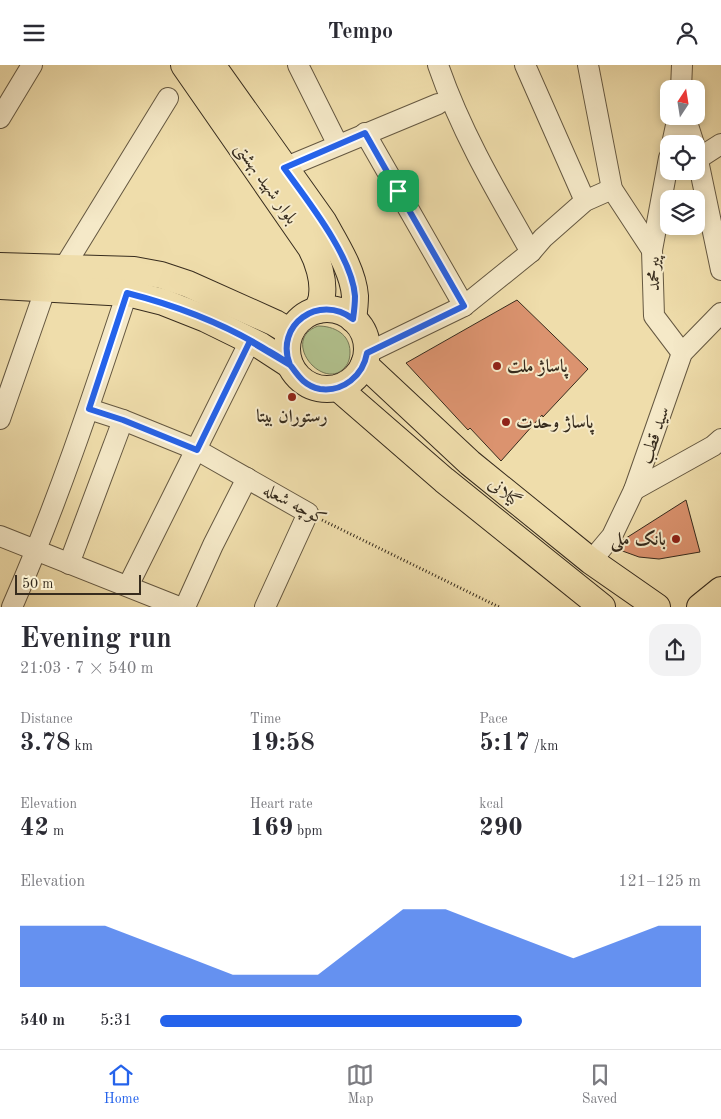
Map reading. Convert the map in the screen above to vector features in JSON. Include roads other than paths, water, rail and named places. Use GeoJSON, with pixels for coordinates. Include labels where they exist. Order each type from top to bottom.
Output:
{"type":"FeatureCollection","features":[{"type":"Feature","properties":{"kind":"main road","name":"بلوار شهید بهشتی"},"geometry":{"type":"LineString","coordinates":[[184,65],[312,247],[322,286],[318,310]]}},
{"type":"Feature","properties":{"kind":"main road","name":"بلوار شهید بهشتی"},"geometry":{"type":"LineString","coordinates":[[212,65],[323,221],[344,261],[355,295],[353,319]]}},
{"type":"Feature","properties":{"kind":"main road"},"geometry":{"type":"LineString","coordinates":[[0,266],[134,270],[161,275],[196,288],[275,323],[290,332]]}},
{"type":"Feature","properties":{"kind":"main road"},"geometry":{"type":"LineString","coordinates":[[0,287],[127,293],[163,302],[206,319],[250,341],[290,365]]}},
{"type":"Feature","properties":{"kind":"main road"},"geometry":{"type":"LineString","coordinates":[[318,310],[337,311],[353,319],[365,338],[365,359],[354,379],[338,388],[321,389],[310,386],[296,375],[290,365],[287,349],[290,332],[302,318],[318,310]]}},
{"type":"Feature","properties":{"kind":"main road","name":"گیلانی"},"geometry":{"type":"LineString","coordinates":[[365,359],[470,463],[591,561],[634,593],[657,607]]}},
{"type":"Feature","properties":{"kind":"main road","name":"گیلانی"},"geometry":{"type":"LineString","coordinates":[[338,388],[444,480],[602,607]]}},
{"type":"Feature","properties":{"kind":"main road"},"geometry":{"type":"LineString","coordinates":[[700,607],[721,591]]}},
{"type":"Feature","properties":{"kind":"street"},"geometry":{"type":"LineString","coordinates":[[0,117],[32,65]]}},
{"type":"Feature","properties":{"kind":"street"},"geometry":{"type":"LineString","coordinates":[[298,65],[338,145]]}},
{"type":"Feature","properties":{"kind":"street"},"geometry":{"type":"LineString","coordinates":[[438,65],[450,98],[481,165],[531,252]]}},
{"type":"Feature","properties":{"kind":"street"},"geometry":{"type":"LineString","coordinates":[[525,65],[586,201]]}},
{"type":"Feature","properties":{"kind":"street"},"geometry":{"type":"LineString","coordinates":[[588,65],[612,189],[652,250]]}},
{"type":"Feature","properties":{"kind":"street"},"geometry":{"type":"LineString","coordinates":[[682,65],[682,80]]}},
{"type":"Feature","properties":{"kind":"street"},"geometry":{"type":"LineString","coordinates":[[64,269],[168,98]]}},
{"type":"Feature","properties":{"kind":"street"},"geometry":{"type":"LineString","coordinates":[[284,168],[438,104]]}},
{"type":"Feature","properties":{"kind":"street"},"geometry":{"type":"LineString","coordinates":[[365,133],[464,306]]}},
{"type":"Feature","properties":{"kind":"street"},"geometry":{"type":"LineString","coordinates":[[705,150],[721,145]]}},
{"type":"Feature","properties":{"kind":"street","name":"پیرمحمد"},"geometry":{"type":"LineString","coordinates":[[667,180],[652,250],[654,316],[682,353]]}},
{"type":"Feature","properties":{"kind":"street"},"geometry":{"type":"LineString","coordinates":[[702,180],[721,270]]}},
{"type":"Feature","properties":{"kind":"street"},"geometry":{"type":"LineString","coordinates":[[365,359],[464,306],[531,252],[543,238],[586,201],[612,189]]}},
{"type":"Feature","properties":{"kind":"street"},"geometry":{"type":"LineString","coordinates":[[0,419],[45,290]]}},
{"type":"Feature","properties":{"kind":"street"},"geometry":{"type":"LineString","coordinates":[[12,607],[36,551],[89,409],[127,293]]}},
{"type":"Feature","properties":{"kind":"street","name":"سید قطب"},"geometry":{"type":"LineString","coordinates":[[591,561],[612,536],[634,490],[682,353],[721,313]]}},
{"type":"Feature","properties":{"kind":"street"},"geometry":{"type":"LineString","coordinates":[[128,586],[250,341]]}},
{"type":"Feature","properties":{"kind":"street","name":"کوچه شعله"},"geometry":{"type":"LineString","coordinates":[[89,409],[123,420],[197,450],[308,513],[265,607]]}},
{"type":"Feature","properties":{"kind":"street"},"geometry":{"type":"LineString","coordinates":[[69,564],[123,420]]}},
{"type":"Feature","properties":{"kind":"street"},"geometry":{"type":"LineString","coordinates":[[634,490],[721,439]]}},
{"type":"Feature","properties":{"kind":"street"},"geometry":{"type":"LineString","coordinates":[[185,607],[213,545],[247,478]]}},
{"type":"Feature","properties":{"kind":"street"},"geometry":{"type":"LineString","coordinates":[[0,536],[179,607]]}},
{"type":"Feature","properties":{"kind":"place","name":"پاساژ ملت"},"geometry":{"type":"Point","coordinates":[497,366]}},
{"type":"Feature","properties":{"kind":"place","name":"رستوران بیتا"},"geometry":{"type":"Point","coordinates":[292,397]}},
{"type":"Feature","properties":{"kind":"place","name":"پاساژ وحدت"},"geometry":{"type":"Point","coordinates":[506,422]}},
{"type":"Feature","properties":{"kind":"place","name":"بانک ملی"},"geometry":{"type":"Point","coordinates":[676,539]}}]}
